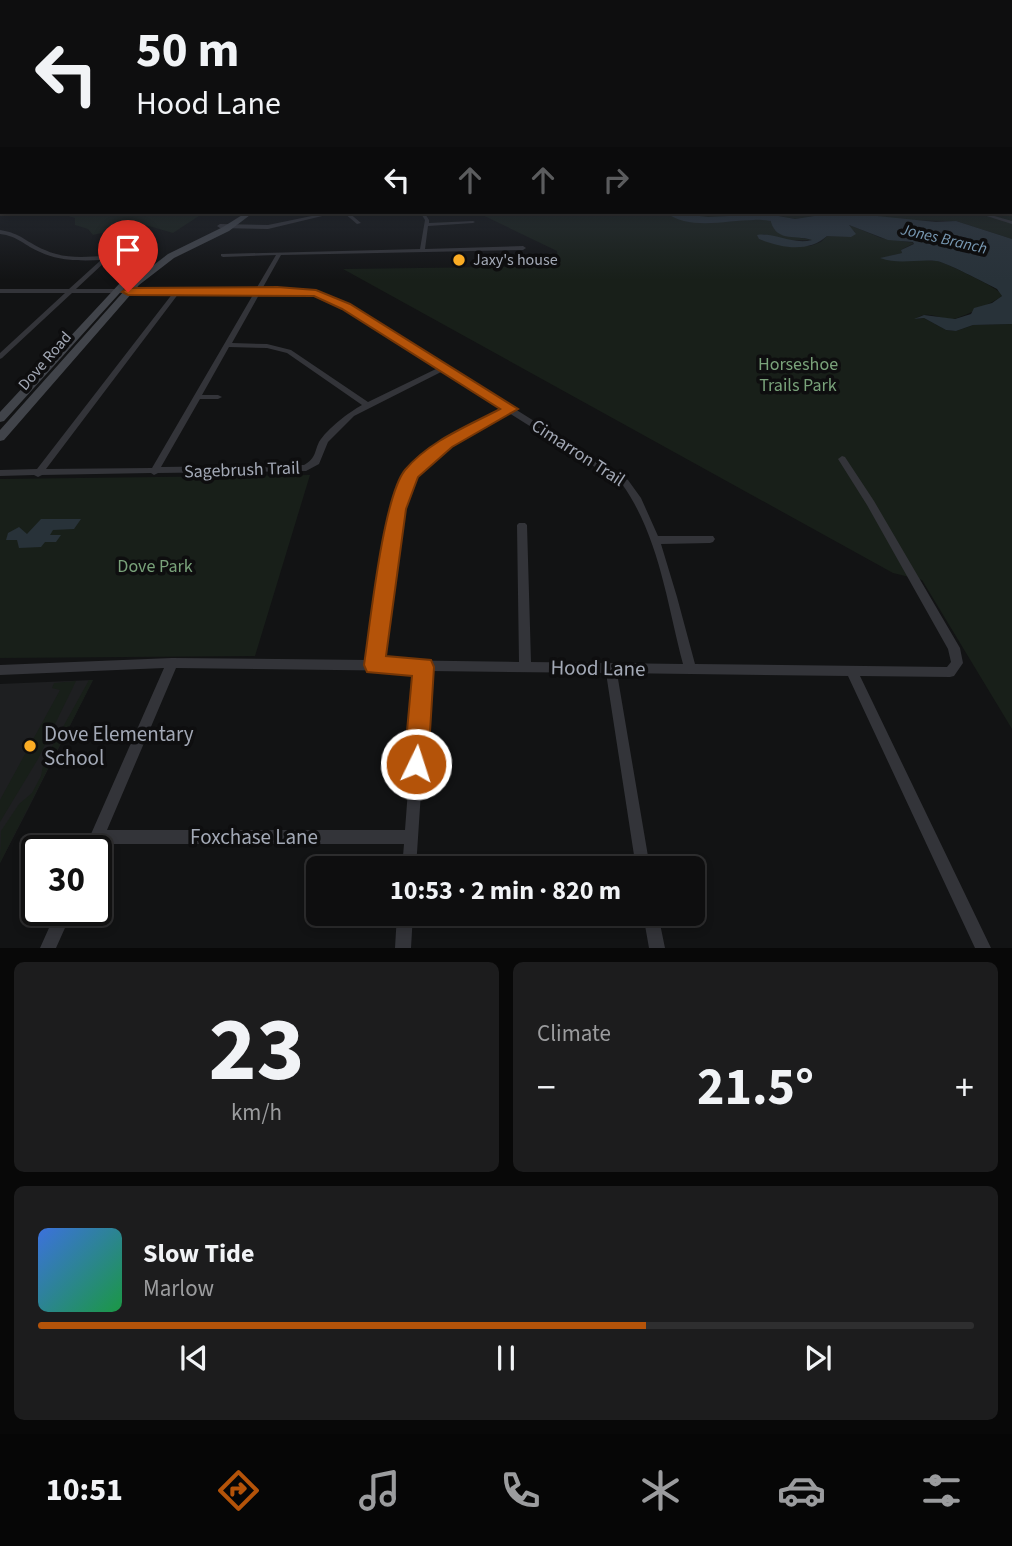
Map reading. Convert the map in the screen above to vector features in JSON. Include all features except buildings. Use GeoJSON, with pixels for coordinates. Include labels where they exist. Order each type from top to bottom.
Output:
{"type":"FeatureCollection","features":[{"type":"Feature","properties":{"kind":"main road","name":"Dove Road"},"geometry":{"type":"LineString","coordinates":[[224,227],[239,214]]}},
{"type":"Feature","properties":{"kind":"main road","name":"Dove Road"},"geometry":{"type":"LineString","coordinates":[[0,419],[122,292],[171,256],[247,214]]}},
{"type":"Feature","properties":{"kind":"main road","name":"Dove Road"},"geometry":{"type":"LineString","coordinates":[[0,437],[122,292]]}},
{"type":"Feature","properties":{"kind":"street"},"geometry":{"type":"LineString","coordinates":[[224,227],[274,226],[328,214]]}},
{"type":"Feature","properties":{"kind":"street"},"geometry":{"type":"LineString","coordinates":[[348,214],[359,223]]}},
{"type":"Feature","properties":{"kind":"street"},"geometry":{"type":"LineString","coordinates":[[422,251],[427,225],[423,214]]}},
{"type":"Feature","properties":{"kind":"street"},"geometry":{"type":"LineString","coordinates":[[983,214],[1012,223]]}},
{"type":"Feature","properties":{"kind":"street"},"geometry":{"type":"LineString","coordinates":[[427,225],[473,222]]}},
{"type":"Feature","properties":{"kind":"street"},"geometry":{"type":"LineString","coordinates":[[0,232],[16,234],[39,250],[63,257],[104,258]]}},
{"type":"Feature","properties":{"kind":"street"},"geometry":{"type":"LineString","coordinates":[[0,356],[120,245]]}},
{"type":"Feature","properties":{"kind":"street"},"geometry":{"type":"LineString","coordinates":[[223,255],[523,248]]}},
{"type":"Feature","properties":{"kind":"street"},"geometry":{"type":"LineString","coordinates":[[154,472],[279,253]]}},
{"type":"Feature","properties":{"kind":"street","name":"Cimarron Trail"},"geometry":{"type":"LineString","coordinates":[[0,291],[303,291],[327,297],[625,482],[634,492],[648,518],[690,668]]}},
{"type":"Feature","properties":{"kind":"street"},"geometry":{"type":"LineString","coordinates":[[38,474],[177,292]]}},
{"type":"Feature","properties":{"kind":"street"},"geometry":{"type":"LineString","coordinates":[[226,345],[267,346],[289,351],[367,405]]}},
{"type":"Feature","properties":{"kind":"street","name":"Sagebrush Trail"},"geometry":{"type":"LineString","coordinates":[[0,473],[296,470],[312,466],[320,447],[333,430],[367,405],[444,368]]}},
{"type":"Feature","properties":{"kind":"street"},"geometry":{"type":"LineString","coordinates":[[196,397],[218,397]]}},
{"type":"Feature","properties":{"kind":"street"},"geometry":{"type":"LineString","coordinates":[[374,665],[398,509],[410,474],[447,444],[511,409]]}},
{"type":"Feature","properties":{"kind":"street","name":"Hood Lane"},"geometry":{"type":"LineString","coordinates":[[0,670],[172,663],[950,672],[957,663],[954,648],[871,503],[842,459]]}},
{"type":"Feature","properties":{"kind":"street"},"geometry":{"type":"LineString","coordinates":[[522,525],[525,667]]}},
{"type":"Feature","properties":{"kind":"street"},"geometry":{"type":"LineString","coordinates":[[654,540],[710,539]]}},
{"type":"Feature","properties":{"kind":"street"},"geometry":{"type":"LineString","coordinates":[[98,835],[172,663]]}},
{"type":"Feature","properties":{"kind":"street"},"geometry":{"type":"LineString","coordinates":[[410,856],[423,667]]}},
{"type":"Feature","properties":{"kind":"street"},"geometry":{"type":"LineString","coordinates":[[611,670],[641,856]]}},
{"type":"Feature","properties":{"kind":"street"},"geometry":{"type":"LineString","coordinates":[[852,671],[983,947]]}},
{"type":"Feature","properties":{"kind":"street","name":"Foxchase Lane"},"geometry":{"type":"LineString","coordinates":[[112,844],[411,837]]}},
{"type":"Feature","properties":{"kind":"street"},"geometry":{"type":"LineString","coordinates":[[48,947],[58,926]]}},
{"type":"Feature","properties":{"kind":"street"},"geometry":{"type":"LineString","coordinates":[[403,947],[404,926]]}},
{"type":"Feature","properties":{"kind":"street"},"geometry":{"type":"LineString","coordinates":[[653,926],[657,947]]}},
{"type":"Feature","properties":{"kind":"shaded area","name":"Dove Elementary School"},"geometry":{"type":"Polygon","coordinates":[[[93,680],[28,809],[0,863],[0,684],[93,680]]]}},
{"type":"Feature","properties":{"kind":"green space"},"geometry":{"type":"Polygon","coordinates":[[[62,214],[202,214],[173,233],[142,224],[93,235],[88,229],[75,225],[75,218],[62,214]]]}},
{"type":"Feature","properties":{"kind":"green space","name":"Horseshoe Trails Park"},"geometry":{"type":"Polygon","coordinates":[[[480,214],[759,214],[770,218],[800,238],[813,240],[783,240],[763,234],[759,239],[777,244],[810,246],[821,242],[827,236],[855,232],[848,226],[852,226],[881,238],[914,243],[901,250],[902,253],[882,258],[896,261],[937,261],[970,275],[1001,293],[1002,296],[993,302],[957,318],[924,315],[916,319],[924,318],[946,330],[956,331],[973,325],[1012,324],[1012,729],[922,580],[893,573],[343,269],[558,266],[557,251],[480,214]]]}},
{"type":"Feature","properties":{"kind":"green space"},"geometry":{"type":"Polygon","coordinates":[[[769,214],[814,216],[795,219],[769,214]]]}},
{"type":"Feature","properties":{"kind":"green space"},"geometry":{"type":"Polygon","coordinates":[[[854,214],[1012,214],[1012,239],[956,221],[904,220],[854,214]]]}},
{"type":"Feature","properties":{"kind":"green space","name":"Dove Park"},"geometry":{"type":"Polygon","coordinates":[[[310,475],[255,656],[0,658],[0,479],[310,475]]]}},
{"type":"Feature","properties":{"kind":"green space"},"geometry":{"type":"Polygon","coordinates":[[[89,680],[93,680],[0,863],[1,831],[19,804],[32,793],[41,776],[44,761],[89,680]]]}},
{"type":"Feature","properties":{"kind":"green space"},"geometry":{"type":"Polygon","coordinates":[[[76,681],[38,759],[0,822],[0,800],[60,690],[52,688],[54,683],[76,681]]]}},
{"type":"Feature","properties":{"kind":"water"},"geometry":{"type":"Polygon","coordinates":[[[758,214],[768,214],[795,219],[814,216],[812,214],[858,214],[936,222],[956,221],[1012,239],[1012,324],[973,325],[956,331],[946,330],[924,318],[914,319],[924,315],[955,319],[971,314],[974,308],[992,303],[1002,296],[997,289],[941,262],[880,258],[902,253],[901,250],[914,244],[913,242],[888,240],[849,225],[856,234],[851,237],[827,236],[803,247],[777,245],[759,239],[757,235],[797,241],[812,240],[780,234],[772,226],[770,218],[758,214]]]}},
{"type":"Feature","properties":{"kind":"water"},"geometry":{"type":"Polygon","coordinates":[[[41,519],[81,519],[74,529],[53,530],[50,535],[61,535],[56,542],[45,542],[41,547],[19,548],[17,540],[6,540],[8,533],[19,527],[27,534],[41,519]]]}},
{"type":"Feature","properties":{"kind":"waterway","name":"Jones Branch"},"geometry":{"type":"LineString","coordinates":[[675,214],[708,220],[753,217],[782,219]]}},
{"type":"Feature","properties":{"kind":"place","name":"Jaxy's house"},"geometry":{"type":"Point","coordinates":[459,260]}},
{"type":"Feature","properties":{"kind":"place","name":"Dove Elementary School"},"geometry":{"type":"Point","coordinates":[30,746]}},
{"type":"Feature","properties":{"kind":"route"},"geometry":{"type":"LineString","coordinates":[[128,292],[316,293],[346,306],[511,409],[447,444],[424,460],[410,474],[398,509],[374,665],[423,667],[416,764]]}}]}
